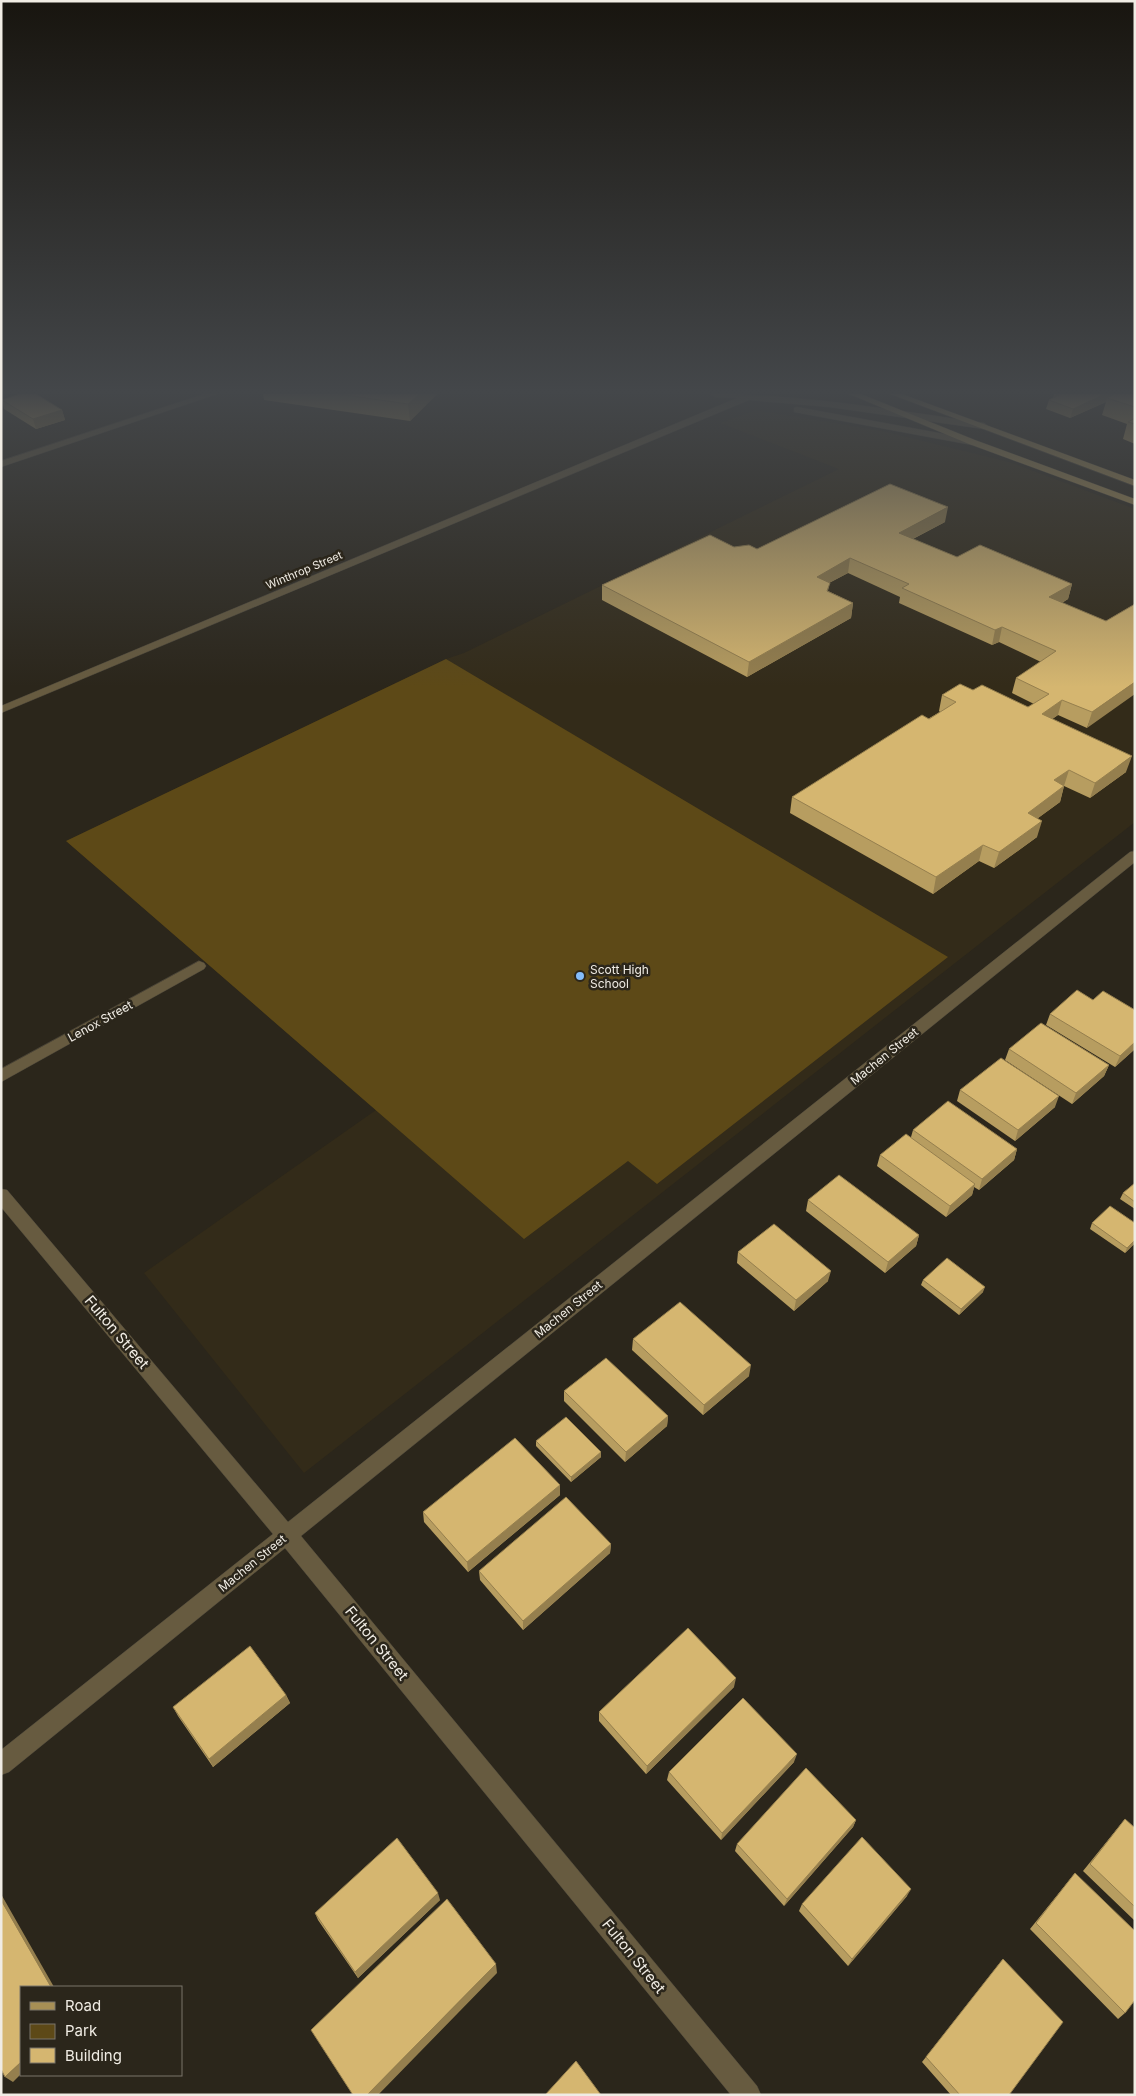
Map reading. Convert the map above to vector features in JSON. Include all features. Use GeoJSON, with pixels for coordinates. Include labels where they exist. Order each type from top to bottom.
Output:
{"type":"FeatureCollection","features":[{"type":"Feature","properties":{"kind":"main road"},"geometry":{"type":"LineString","coordinates":[[1107,492],[1135,502]]}},
{"type":"Feature","properties":{"kind":"street","name":"Winthrop Street"},"geometry":{"type":"LineString","coordinates":[[1,710],[521,492]]}},
{"type":"Feature","properties":{"kind":"street","name":"Machen Street"},"geometry":{"type":"LineString","coordinates":[[1,1764],[1135,855]]}},
{"type":"Feature","properties":{"kind":"street","name":"Lenox Street"},"geometry":{"type":"LineString","coordinates":[[1,1076],[199,966]]}},
{"type":"Feature","properties":{"kind":"street","name":"Fulton Street"},"geometry":{"type":"LineString","coordinates":[[1,1195],[287,1534],[748,2095]]}},
{"type":"Feature","properties":{"kind":"shaded area","name":"Scott High School"},"geometry":{"type":"Polygon","coordinates":[[[793,492],[1089,492],[1135,509],[1135,822],[304,1473],[144,1273],[376,1110],[66,841],[446,659],[464,653],[793,492]]]}},
{"type":"Feature","properties":{"kind":"green space"},"geometry":{"type":"Polygon","coordinates":[[[446,659],[948,957],[657,1184],[628,1161],[524,1239],[66,841],[446,659]]]}},
{"type":"Feature","properties":{"kind":"building"},"geometry":{"type":"Polygon","coordinates":[[[874,492],[910,492],[948,507],[899,533],[957,557],[980,545],[1072,584],[1049,597],[1106,621],[1135,604],[1135,682],[1092,712],[1062,700],[1042,714],[1132,756],[1095,783],[1069,770],[1054,780],[1064,786],[1028,813],[1042,821],[999,852],[983,845],[936,877],[792,797],[922,715],[929,719],[956,702],[942,695],[960,684],[973,690],[982,685],[1028,707],[1049,694],[1016,678],[1056,651],[1002,627],[995,630],[902,588],[909,584],[850,558],[817,577],[830,583],[827,591],[853,603],[749,662],[602,585],[710,535],[734,547],[749,545],[757,549],[874,492]]]}},
{"type":"Feature","properties":{"kind":"building"},"geometry":{"type":"Polygon","coordinates":[[[1077,990],[1093,1000],[1103,991],[1135,1010],[1135,1042],[1120,1056],[1050,1014],[1077,990]]]}},
{"type":"Feature","properties":{"kind":"building"},"geometry":{"type":"Polygon","coordinates":[[[1041,1023],[1109,1065],[1076,1093],[1009,1049],[1041,1023]]]}},
{"type":"Feature","properties":{"kind":"building"},"geometry":{"type":"Polygon","coordinates":[[[1001,1058],[1059,1096],[1018,1130],[960,1090],[1001,1058]]]}},
{"type":"Feature","properties":{"kind":"building"},"geometry":{"type":"Polygon","coordinates":[[[948,1101],[1017,1149],[982,1179],[913,1130],[948,1101]]]}},
{"type":"Feature","properties":{"kind":"building"},"geometry":{"type":"Polygon","coordinates":[[[906,1134],[975,1184],[950,1206],[880,1155],[906,1134]]]}},
{"type":"Feature","properties":{"kind":"building"},"geometry":{"type":"Polygon","coordinates":[[[839,1175],[919,1235],[888,1262],[808,1200],[839,1175]]]}},
{"type":"Feature","properties":{"kind":"building"},"geometry":{"type":"Polygon","coordinates":[[[1135,1183],[1135,1202],[1123,1193],[1135,1183]]]}},
{"type":"Feature","properties":{"kind":"building"},"geometry":{"type":"Polygon","coordinates":[[[1110,1206],[1135,1223],[1135,1240],[1127,1248],[1092,1223],[1110,1206]]]}},
{"type":"Feature","properties":{"kind":"building"},"geometry":{"type":"Polygon","coordinates":[[[774,1224],[831,1271],[796,1300],[738,1252],[774,1224]]]}},
{"type":"Feature","properties":{"kind":"building"},"geometry":{"type":"Polygon","coordinates":[[[947,1258],[985,1287],[961,1309],[923,1280],[947,1258]]]}},
{"type":"Feature","properties":{"kind":"building"},"geometry":{"type":"Polygon","coordinates":[[[680,1302],[751,1365],[704,1405],[633,1339],[680,1302]]]}},
{"type":"Feature","properties":{"kind":"building"},"geometry":{"type":"Polygon","coordinates":[[[606,1358],[668,1416],[626,1452],[564,1391],[606,1358]]]}},
{"type":"Feature","properties":{"kind":"building"},"geometry":{"type":"Polygon","coordinates":[[[566,1417],[601,1452],[571,1477],[536,1441],[566,1417]]]}},
{"type":"Feature","properties":{"kind":"building"},"geometry":{"type":"Polygon","coordinates":[[[515,1438],[560,1485],[467,1562],[423,1512],[515,1438]]]}},
{"type":"Feature","properties":{"kind":"building"},"geometry":{"type":"Polygon","coordinates":[[[566,1497],[611,1544],[523,1621],[479,1571],[566,1497]]]}},
{"type":"Feature","properties":{"kind":"building"},"geometry":{"type":"Polygon","coordinates":[[[688,1628],[736,1678],[647,1766],[599,1712],[688,1628]]]}},
{"type":"Feature","properties":{"kind":"building"},"geometry":{"type":"Polygon","coordinates":[[[250,1646],[286,1695],[209,1759],[173,1707],[250,1646]]]}},
{"type":"Feature","properties":{"kind":"building"},"geometry":{"type":"Polygon","coordinates":[[[743,1698],[797,1754],[722,1833],[669,1772],[743,1698]]]}},
{"type":"Feature","properties":{"kind":"building"},"geometry":{"type":"Polygon","coordinates":[[[806,1768],[856,1820],[787,1899],[737,1844],[806,1768]]]}},
{"type":"Feature","properties":{"kind":"building"},"geometry":{"type":"Polygon","coordinates":[[[1125,1819],[1135,1828],[1135,1907],[1090,1864],[1125,1819]]]}},
{"type":"Feature","properties":{"kind":"building"},"geometry":{"type":"Polygon","coordinates":[[[862,1837],[911,1889],[852,1959],[802,1904],[862,1837]]]}},
{"type":"Feature","properties":{"kind":"building"},"geometry":{"type":"Polygon","coordinates":[[[397,1838],[438,1893],[355,1972],[315,1913],[397,1838]]]}},
{"type":"Feature","properties":{"kind":"building"},"geometry":{"type":"Polygon","coordinates":[[[1075,1873],[1135,1931],[1135,2000],[1125,2013],[1036,1923],[1075,1873]]]}},
{"type":"Feature","properties":{"kind":"building"},"geometry":{"type":"Polygon","coordinates":[[[447,1899],[496,1964],[367,2095],[353,2095],[311,2030],[447,1899]]]}},
{"type":"Feature","properties":{"kind":"building"},"geometry":{"type":"Polygon","coordinates":[[[1,1900],[50,1986],[20,1986],[20,2063],[5,2077],[1,2069],[1,1900]]]}},
{"type":"Feature","properties":{"kind":"building"},"geometry":{"type":"Polygon","coordinates":[[[1003,1959],[1063,2022],[1009,2095],[960,2095],[926,2057],[1003,1959]]]}},
{"type":"Feature","properties":{"kind":"building"},"geometry":{"type":"Polygon","coordinates":[[[576,2061],[601,2095],[545,2095],[576,2061]]]}},
{"type":"Feature","properties":{"kind":"place","name":"Scott High School"},"geometry":{"type":"Point","coordinates":[580,976]}}]}
